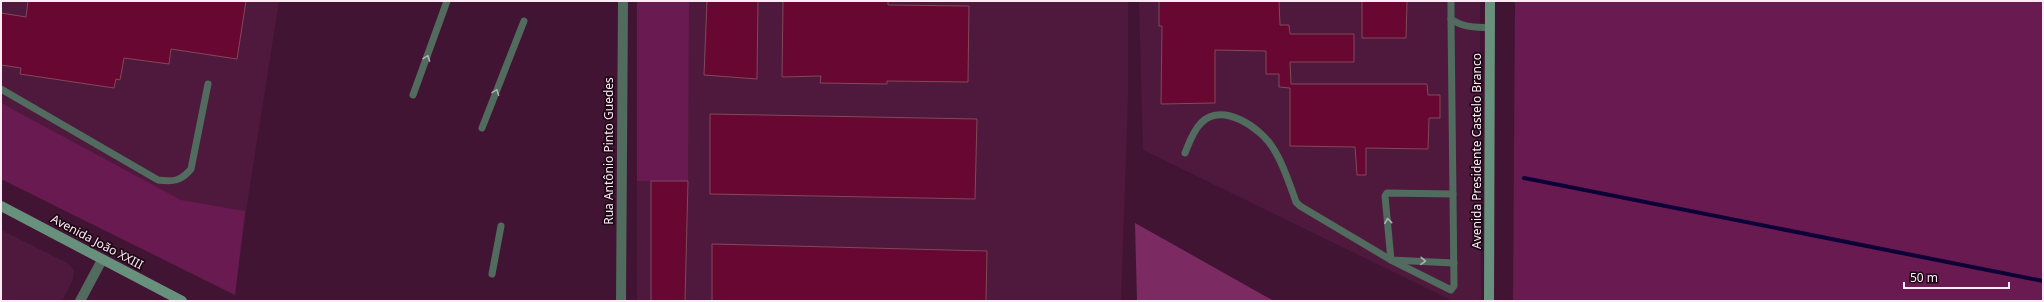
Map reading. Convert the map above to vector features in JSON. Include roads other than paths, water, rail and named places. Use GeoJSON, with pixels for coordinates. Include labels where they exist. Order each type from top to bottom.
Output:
{"type":"FeatureCollection","features":[{"type":"Feature","properties":{"kind":"street","name":"Rua Antônio Pinto Guedes"},"geometry":{"type":"LineString","coordinates":[[621,301],[623,1]]}},
{"type":"Feature","properties":{"kind":"street","name":"Avenida Presidente Castelo Branco"},"geometry":{"type":"LineString","coordinates":[[1489,301],[1490,1]]}},
{"type":"Feature","properties":{"kind":"street","name":"Avenida João XXIII"},"geometry":{"type":"LineString","coordinates":[[1,206],[182,301]]}},
{"type":"Feature","properties":{"kind":"street"},"geometry":{"type":"LineString","coordinates":[[80,301],[102,260]]}},
{"type":"Feature","properties":{"kind":"lane"},"geometry":{"type":"LineString","coordinates":[[413,95],[448,1]]}},
{"type":"Feature","properties":{"kind":"lane"},"geometry":{"type":"LineString","coordinates":[[1185,153],[1194,132],[1201,123],[1209,117],[1220,114],[1236,118],[1256,129],[1274,148],[1296,202],[1392,260],[1451,290],[1454,286],[1454,263],[1451,1]]}},
{"type":"Feature","properties":{"kind":"lane"},"geometry":{"type":"LineString","coordinates":[[1451,19],[1458,24],[1468,27],[1490,28]]}},
{"type":"Feature","properties":{"kind":"lane"},"geometry":{"type":"LineString","coordinates":[[482,128],[524,21]]}},
{"type":"Feature","properties":{"kind":"lane"},"geometry":{"type":"LineString","coordinates":[[1,89],[158,180],[173,182],[183,178],[191,169],[208,84]]}},
{"type":"Feature","properties":{"kind":"lane"},"geometry":{"type":"LineString","coordinates":[[1392,260],[1386,194],[1453,194]]}},
{"type":"Feature","properties":{"kind":"lane"},"geometry":{"type":"LineString","coordinates":[[492,274],[500,226]]}},
{"type":"Feature","properties":{"kind":"lane"},"geometry":{"type":"LineString","coordinates":[[1392,260],[1454,263]]}},
{"type":"Feature","properties":{"kind":"waterway"},"geometry":{"type":"LineString","coordinates":[[1524,178],[2043,281]]}}]}
